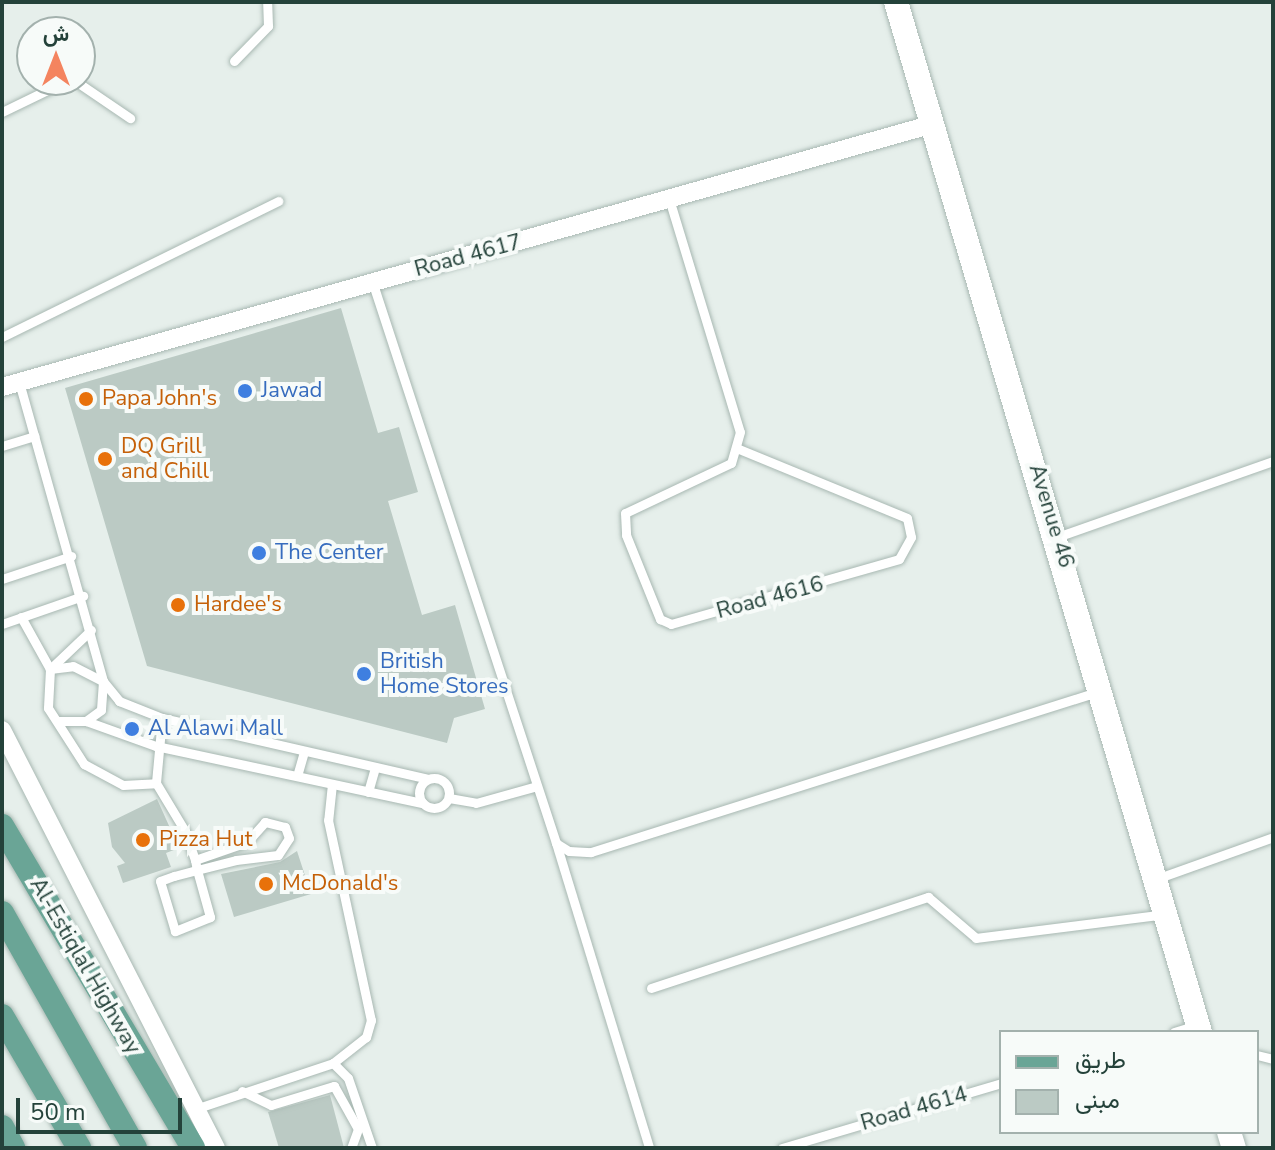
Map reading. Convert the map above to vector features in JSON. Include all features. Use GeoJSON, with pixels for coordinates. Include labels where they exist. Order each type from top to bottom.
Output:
{"type":"FeatureCollection","features":[{"type":"Feature","properties":{"kind":"main road","name":"Al-Estiqlal Highway"},"geometry":{"type":"LineString","coordinates":[[2,826],[193,1148]]}},
{"type":"Feature","properties":{"kind":"main road"},"geometry":{"type":"LineString","coordinates":[[2,913],[135,1148]]}},
{"type":"Feature","properties":{"kind":"main road"},"geometry":{"type":"LineString","coordinates":[[2,1016],[79,1148]]}},
{"type":"Feature","properties":{"kind":"main road"},"geometry":{"type":"LineString","coordinates":[[2,1127],[13,1148]]}},
{"type":"Feature","properties":{"kind":"street","name":"Avenue 46"},"geometry":{"type":"LineString","coordinates":[[896,2],[1057,537],[1165,914],[1203,1030]]}},
{"type":"Feature","properties":{"kind":"street","name":"Road 4617"},"geometry":{"type":"LineString","coordinates":[[10,384],[372,281],[670,202],[933,124]]}},
{"type":"Feature","properties":{"kind":"street"},"geometry":{"type":"LineString","coordinates":[[2,730],[216,1148]]}},
{"type":"Feature","properties":{"kind":"lane"},"geometry":{"type":"LineString","coordinates":[[234,61],[268,26],[267,2]]}},
{"type":"Feature","properties":{"kind":"lane"},"geometry":{"type":"LineString","coordinates":[[2,112],[36,96]]}},
{"type":"Feature","properties":{"kind":"lane"},"geometry":{"type":"LineString","coordinates":[[96,96],[130,118]]}},
{"type":"Feature","properties":{"kind":"lane"},"geometry":{"type":"LineString","coordinates":[[2,337],[278,201]]}},
{"type":"Feature","properties":{"kind":"lane"},"geometry":{"type":"LineString","coordinates":[[670,202],[740,432],[739,449]]}},
{"type":"Feature","properties":{"kind":"lane"},"geometry":{"type":"LineString","coordinates":[[372,281],[556,843],[649,1148]]}},
{"type":"Feature","properties":{"kind":"lane"},"geometry":{"type":"LineString","coordinates":[[10,384],[35,436],[83,596],[103,681],[105,700],[86,721]]}},
{"type":"Feature","properties":{"kind":"lane"},"geometry":{"type":"LineString","coordinates":[[2,446],[35,436]]}},
{"type":"Feature","properties":{"kind":"lane","name":"Road 4616"},"geometry":{"type":"LineString","coordinates":[[739,449],[907,518],[911,537],[899,559],[664,623],[626,535],[625,513],[731,463],[739,449]]}},
{"type":"Feature","properties":{"kind":"lane"},"geometry":{"type":"LineString","coordinates":[[1057,537],[1273,461]]}},
{"type":"Feature","properties":{"kind":"lane"},"geometry":{"type":"LineString","coordinates":[[2,579],[71,556]]}},
{"type":"Feature","properties":{"kind":"lane"},"geometry":{"type":"LineString","coordinates":[[2,624],[83,596]]}},
{"type":"Feature","properties":{"kind":"lane"},"geometry":{"type":"LineString","coordinates":[[21,617],[50,669],[46,701],[84,764],[123,785],[156,783]]}},
{"type":"Feature","properties":{"kind":"lane"},"geometry":{"type":"LineString","coordinates":[[50,669],[91,630]]}},
{"type":"Feature","properties":{"kind":"lane"},"geometry":{"type":"LineString","coordinates":[[50,669],[73,666],[103,681],[130,708],[162,718],[443,780],[449,798]]}},
{"type":"Feature","properties":{"kind":"lane"},"geometry":{"type":"LineString","coordinates":[[556,843],[591,852],[1102,691]]}},
{"type":"Feature","properties":{"kind":"lane"},"geometry":{"type":"LineString","coordinates":[[162,718],[156,746],[156,783],[196,865],[210,917],[177,932],[157,886],[196,865],[247,842],[265,822],[285,827],[289,838],[278,855],[196,865]]}},
{"type":"Feature","properties":{"kind":"lane"},"geometry":{"type":"LineString","coordinates":[[58,721],[86,721],[156,746],[437,808],[449,798]]}},
{"type":"Feature","properties":{"kind":"lane"},"geometry":{"type":"LineString","coordinates":[[297,776],[304,751]]}},
{"type":"Feature","properties":{"kind":"lane"},"geometry":{"type":"LineString","coordinates":[[368,792],[375,767]]}},
{"type":"Feature","properties":{"kind":"lane"},"geometry":{"type":"LineString","coordinates":[[423,803],[420,787],[428,779]]}},
{"type":"Feature","properties":{"kind":"lane"},"geometry":{"type":"LineString","coordinates":[[195,1109],[333,1063],[366,1037],[371,1020],[328,820],[332,784]]}},
{"type":"Feature","properties":{"kind":"lane"},"geometry":{"type":"LineString","coordinates":[[449,798],[476,803],[537,786]]}},
{"type":"Feature","properties":{"kind":"lane"},"geometry":{"type":"LineString","coordinates":[[1156,879],[1273,837]]}},
{"type":"Feature","properties":{"kind":"lane"},"geometry":{"type":"LineString","coordinates":[[651,988],[928,897],[976,938],[1165,914]]}},
{"type":"Feature","properties":{"kind":"lane"},"geometry":{"type":"LineString","coordinates":[[333,1063],[348,1078],[372,1148]]}},
{"type":"Feature","properties":{"kind":"lane","name":"Road 4614"},"geometry":{"type":"LineString","coordinates":[[782,1148],[999,1084]]}},
{"type":"Feature","properties":{"kind":"lane"},"geometry":{"type":"LineString","coordinates":[[242,1091],[271,1105],[334,1086],[358,1129],[351,1148]]}},
{"type":"Feature","properties":{"kind":"building","name":"The Center"},"geometry":{"type":"Polygon","coordinates":[[[341,308],[378,433],[399,427],[418,492],[388,501],[422,615],[455,605],[485,709],[454,718],[447,743],[147,666],[65,388],[341,308]]]}},
{"type":"Feature","properties":{"kind":"building","name":"Pizza Hut"},"geometry":{"type":"Polygon","coordinates":[[[157,799],[179,848],[166,853],[171,867],[123,883],[117,866],[125,863],[112,847],[108,823],[157,799]]]}},
{"type":"Feature","properties":{"kind":"building","name":"McDonald's"},"geometry":{"type":"Polygon","coordinates":[[[297,851],[311,894],[234,917],[221,874],[280,862],[297,851]]]}},
{"type":"Feature","properties":{"kind":"building"},"geometry":{"type":"Polygon","coordinates":[[[330,1095],[344,1148],[279,1148],[268,1112],[330,1095]]]}},
{"type":"Feature","properties":{"kind":"place","name":"Jawad"},"geometry":{"type":"Point","coordinates":[245,391]}},
{"type":"Feature","properties":{"kind":"place","name":"Papa John's"},"geometry":{"type":"Point","coordinates":[86,399]}},
{"type":"Feature","properties":{"kind":"place","name":"DQ Grill and Chill"},"geometry":{"type":"Point","coordinates":[105,459]}},
{"type":"Feature","properties":{"kind":"place","name":"The Center"},"geometry":{"type":"Point","coordinates":[259,553]}},
{"type":"Feature","properties":{"kind":"place","name":"Hardee's"},"geometry":{"type":"Point","coordinates":[178,605]}},
{"type":"Feature","properties":{"kind":"place","name":"British Home Stores"},"geometry":{"type":"Point","coordinates":[364,674]}},
{"type":"Feature","properties":{"kind":"place","name":"Al Alawi Mall"},"geometry":{"type":"Point","coordinates":[132,729]}},
{"type":"Feature","properties":{"kind":"place","name":"Pizza Hut"},"geometry":{"type":"Point","coordinates":[143,840]}},
{"type":"Feature","properties":{"kind":"place","name":"McDonald's"},"geometry":{"type":"Point","coordinates":[266,884]}}]}
